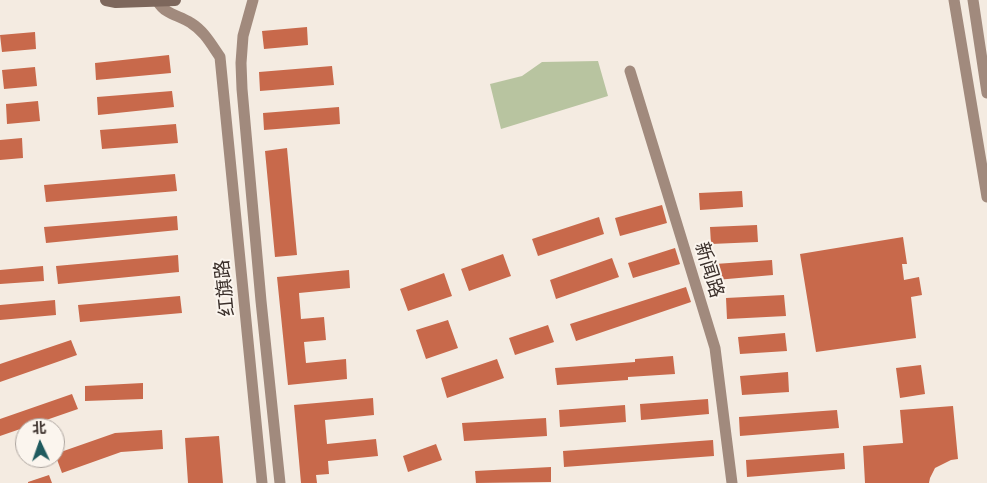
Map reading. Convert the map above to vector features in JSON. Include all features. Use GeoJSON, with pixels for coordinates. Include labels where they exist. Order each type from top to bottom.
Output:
{"type":"FeatureCollection","features":[{"type":"Feature","properties":{"kind":"main road"},"geometry":{"type":"LineString","coordinates":[[106,0],[116,2],[175,0]]}},
{"type":"Feature","properties":{"kind":"main road"},"geometry":{"type":"LineString","coordinates":[[253,0],[243,36],[242,89],[261,302],[280,483]]}},
{"type":"Feature","properties":{"kind":"main road"},"geometry":{"type":"LineString","coordinates":[[954,0],[987,197]]}},
{"type":"Feature","properties":{"kind":"main road"},"geometry":{"type":"LineString","coordinates":[[973,0],[987,93]]}},
{"type":"Feature","properties":{"kind":"main road","name":"红旗路"},"geometry":{"type":"LineString","coordinates":[[158,2],[163,9],[191,23],[205,35],[220,57],[262,483]]}},
{"type":"Feature","properties":{"kind":"main road","name":"新闻路"},"geometry":{"type":"LineString","coordinates":[[630,71],[715,348],[732,483]]}},
{"type":"Feature","properties":{"kind":"green space"},"geometry":{"type":"Polygon","coordinates":[[[598,61],[608,96],[501,129],[490,84],[522,76],[542,62],[598,61]]]}},
{"type":"Feature","properties":{"kind":"building"},"geometry":{"type":"Polygon","coordinates":[[[307,27],[308,45],[264,49],[262,31],[307,27]]]}},
{"type":"Feature","properties":{"kind":"building"},"geometry":{"type":"Polygon","coordinates":[[[35,32],[36,49],[2,52],[0,35],[35,32]]]}},
{"type":"Feature","properties":{"kind":"building"},"geometry":{"type":"Polygon","coordinates":[[[169,55],[171,73],[96,80],[95,63],[169,55]]]}},
{"type":"Feature","properties":{"kind":"building"},"geometry":{"type":"Polygon","coordinates":[[[332,66],[334,85],[260,91],[259,72],[332,66]]]}},
{"type":"Feature","properties":{"kind":"building"},"geometry":{"type":"Polygon","coordinates":[[[35,67],[37,86],[4,89],[2,70],[35,67]]]}},
{"type":"Feature","properties":{"kind":"building"},"geometry":{"type":"Polygon","coordinates":[[[172,91],[174,107],[98,115],[97,97],[172,91]]]}},
{"type":"Feature","properties":{"kind":"building"},"geometry":{"type":"Polygon","coordinates":[[[38,101],[40,121],[7,124],[6,104],[38,101]]]}},
{"type":"Feature","properties":{"kind":"building"},"geometry":{"type":"Polygon","coordinates":[[[339,107],[340,124],[264,130],[263,113],[339,107]]]}},
{"type":"Feature","properties":{"kind":"building"},"geometry":{"type":"Polygon","coordinates":[[[176,124],[178,143],[102,149],[100,130],[176,124]]]}},
{"type":"Feature","properties":{"kind":"building"},"geometry":{"type":"Polygon","coordinates":[[[22,138],[23,158],[0,160],[0,140],[22,138]]]}},
{"type":"Feature","properties":{"kind":"building"},"geometry":{"type":"Polygon","coordinates":[[[287,148],[297,255],[275,257],[265,151],[287,148]]]}},
{"type":"Feature","properties":{"kind":"building"},"geometry":{"type":"Polygon","coordinates":[[[175,174],[177,191],[46,202],[44,185],[175,174]]]}},
{"type":"Feature","properties":{"kind":"building"},"geometry":{"type":"Polygon","coordinates":[[[742,191],[743,207],[700,210],[699,193],[742,191]]]}},
{"type":"Feature","properties":{"kind":"building"},"geometry":{"type":"Polygon","coordinates":[[[662,205],[667,223],[620,236],[615,218],[662,205]]]}},
{"type":"Feature","properties":{"kind":"building"},"geometry":{"type":"Polygon","coordinates":[[[177,216],[178,230],[46,243],[44,227],[177,216]]]}},
{"type":"Feature","properties":{"kind":"building"},"geometry":{"type":"Polygon","coordinates":[[[599,217],[604,234],[538,256],[532,239],[599,217]]]}},
{"type":"Feature","properties":{"kind":"building"},"geometry":{"type":"Polygon","coordinates":[[[757,225],[758,242],[711,244],[710,227],[757,225]]]}},
{"type":"Feature","properties":{"kind":"building"},"geometry":{"type":"Polygon","coordinates":[[[903,237],[907,264],[902,264],[904,280],[919,277],[922,295],[911,297],[916,338],[816,352],[800,254],[903,237]]]}},
{"type":"Feature","properties":{"kind":"building"},"geometry":{"type":"Polygon","coordinates":[[[675,248],[680,264],[633,278],[628,263],[675,248]]]}},
{"type":"Feature","properties":{"kind":"building"},"geometry":{"type":"Polygon","coordinates":[[[503,254],[511,276],[469,291],[461,269],[503,254]]]}},
{"type":"Feature","properties":{"kind":"building"},"geometry":{"type":"Polygon","coordinates":[[[178,255],[179,272],[58,284],[56,266],[178,255]]]}},
{"type":"Feature","properties":{"kind":"building"},"geometry":{"type":"Polygon","coordinates":[[[612,258],[619,277],[556,299],[550,280],[612,258]]]}},
{"type":"Feature","properties":{"kind":"building"},"geometry":{"type":"Polygon","coordinates":[[[772,260],[773,275],[716,280],[715,264],[772,260]]]}},
{"type":"Feature","properties":{"kind":"building"},"geometry":{"type":"Polygon","coordinates":[[[43,266],[44,281],[0,284],[0,270],[43,266]]]}},
{"type":"Feature","properties":{"kind":"building"},"geometry":{"type":"Polygon","coordinates":[[[349,270],[350,288],[299,293],[301,319],[324,317],[326,340],[304,342],[306,363],[346,359],[347,379],[288,385],[277,277],[349,270]]]}},
{"type":"Feature","properties":{"kind":"building"},"geometry":{"type":"Polygon","coordinates":[[[444,273],[452,296],[408,311],[400,289],[444,273]]]}},
{"type":"Feature","properties":{"kind":"building"},"geometry":{"type":"Polygon","coordinates":[[[686,287],[691,302],[576,341],[570,324],[686,287]]]}},
{"type":"Feature","properties":{"kind":"building"},"geometry":{"type":"Polygon","coordinates":[[[784,295],[786,316],[727,319],[726,298],[784,295]]]}},
{"type":"Feature","properties":{"kind":"building"},"geometry":{"type":"Polygon","coordinates":[[[180,296],[182,313],[80,322],[78,305],[180,296]]]}},
{"type":"Feature","properties":{"kind":"building"},"geometry":{"type":"Polygon","coordinates":[[[55,300],[56,315],[0,320],[0,305],[55,300]]]}},
{"type":"Feature","properties":{"kind":"building"},"geometry":{"type":"Polygon","coordinates":[[[448,320],[458,348],[426,359],[416,330],[448,320]]]}},
{"type":"Feature","properties":{"kind":"building"},"geometry":{"type":"Polygon","coordinates":[[[548,325],[554,342],[515,355],[509,338],[548,325]]]}},
{"type":"Feature","properties":{"kind":"building"},"geometry":{"type":"Polygon","coordinates":[[[785,333],[787,351],[740,354],[738,337],[785,333]]]}},
{"type":"Feature","properties":{"kind":"building"},"geometry":{"type":"Polygon","coordinates":[[[71,340],[77,355],[0,382],[0,364],[71,340]]]}},
{"type":"Feature","properties":{"kind":"building"},"geometry":{"type":"Polygon","coordinates":[[[673,356],[675,374],[628,377],[628,380],[557,385],[555,368],[635,362],[635,359],[673,356]]]}},
{"type":"Feature","properties":{"kind":"building"},"geometry":{"type":"Polygon","coordinates":[[[497,359],[504,378],[447,398],[441,378],[497,359]]]}},
{"type":"Feature","properties":{"kind":"building"},"geometry":{"type":"Polygon","coordinates":[[[921,365],[925,394],[900,398],[896,368],[921,365]]]}},
{"type":"Feature","properties":{"kind":"building"},"geometry":{"type":"Polygon","coordinates":[[[788,372],[789,392],[742,395],[740,376],[788,372]]]}},
{"type":"Feature","properties":{"kind":"building"},"geometry":{"type":"Polygon","coordinates":[[[143,383],[143,399],[85,401],[85,386],[143,383]]]}},
{"type":"Feature","properties":{"kind":"building"},"geometry":{"type":"Polygon","coordinates":[[[72,394],[78,409],[52,418],[15,418],[15,431],[0,436],[0,419],[72,394]]]}},
{"type":"Feature","properties":{"kind":"building"},"geometry":{"type":"Polygon","coordinates":[[[373,398],[374,415],[325,420],[327,444],[376,439],[378,456],[328,461],[329,474],[316,475],[317,483],[301,483],[294,405],[373,398]]]}},
{"type":"Feature","properties":{"kind":"building"},"geometry":{"type":"Polygon","coordinates":[[[708,399],[709,414],[641,420],[640,404],[708,399]]]}},
{"type":"Feature","properties":{"kind":"building"},"geometry":{"type":"Polygon","coordinates":[[[625,405],[626,422],[560,427],[559,410],[625,405]]]}},
{"type":"Feature","properties":{"kind":"building"},"geometry":{"type":"Polygon","coordinates":[[[953,406],[958,459],[951,460],[935,468],[929,483],[865,483],[863,446],[903,443],[900,410],[953,406]]]}},
{"type":"Feature","properties":{"kind":"building"},"geometry":{"type":"Polygon","coordinates":[[[837,410],[839,428],[740,436],[739,417],[837,410]]]}},
{"type":"Feature","properties":{"kind":"building"},"geometry":{"type":"Polygon","coordinates":[[[546,418],[547,436],[464,441],[462,423],[546,418]]]}},
{"type":"Feature","properties":{"kind":"building"},"geometry":{"type":"Polygon","coordinates":[[[162,430],[163,449],[121,452],[62,473],[60,468],[65,468],[65,450],[115,433],[162,430]]]}},
{"type":"Feature","properties":{"kind":"building"},"geometry":{"type":"Polygon","coordinates":[[[219,436],[223,483],[188,483],[185,438],[219,436]]]}},
{"type":"Feature","properties":{"kind":"building"},"geometry":{"type":"Polygon","coordinates":[[[713,440],[714,456],[564,467],[563,451],[713,440]]]}},
{"type":"Feature","properties":{"kind":"building"},"geometry":{"type":"Polygon","coordinates":[[[436,444],[442,460],[408,472],[403,456],[436,444]]]}},
{"type":"Feature","properties":{"kind":"building"},"geometry":{"type":"Polygon","coordinates":[[[844,453],[845,469],[747,477],[746,460],[844,453]]]}},
{"type":"Feature","properties":{"kind":"building"},"geometry":{"type":"Polygon","coordinates":[[[551,467],[551,482],[476,483],[475,471],[551,467]]]}},
{"type":"Feature","properties":{"kind":"building"},"geometry":{"type":"Polygon","coordinates":[[[49,475],[52,483],[28,483],[28,482],[49,475]]]}}]}
